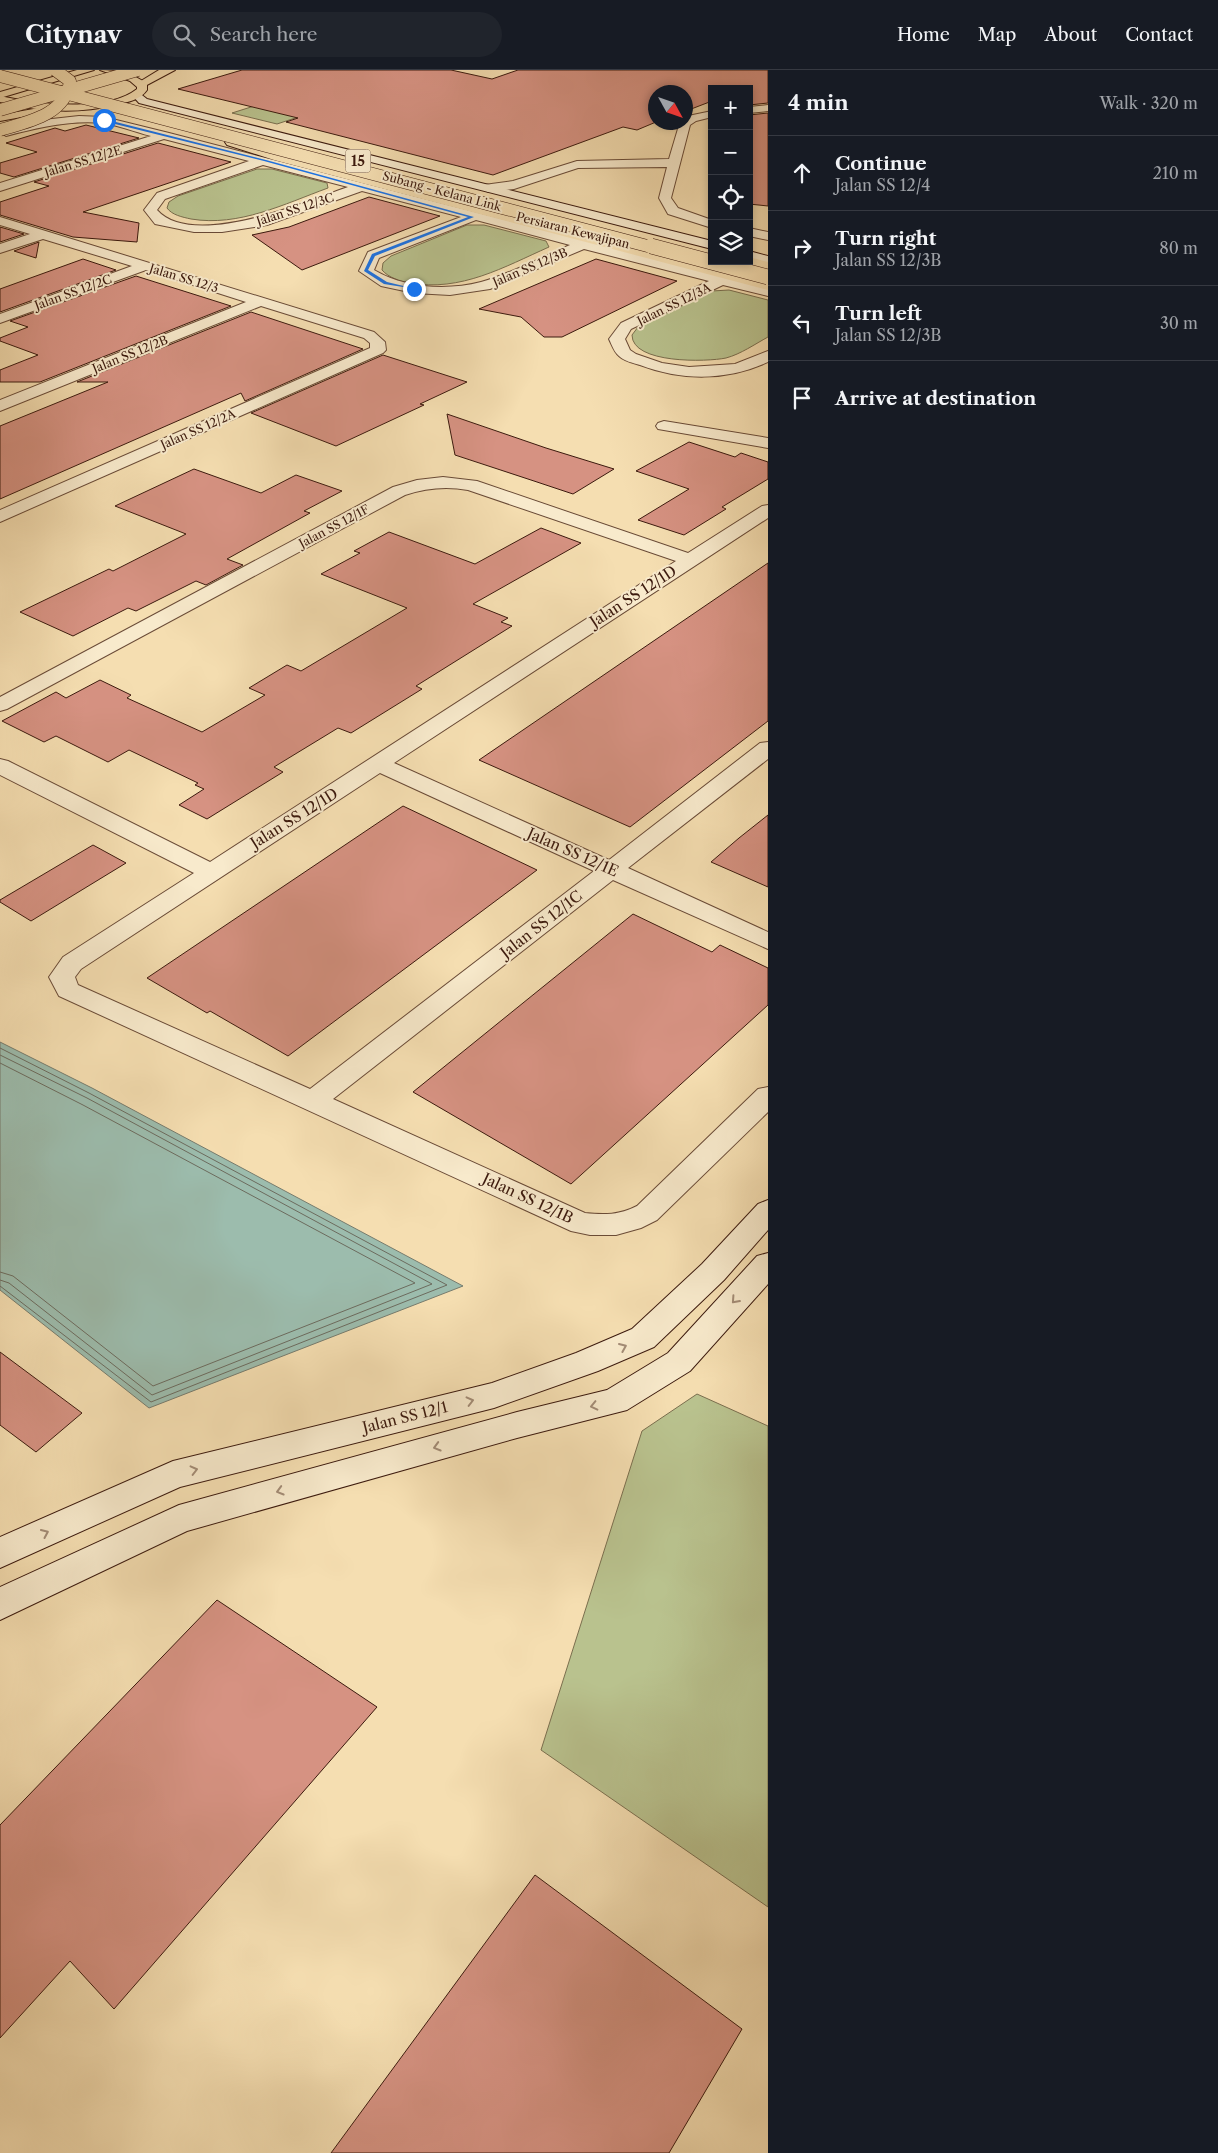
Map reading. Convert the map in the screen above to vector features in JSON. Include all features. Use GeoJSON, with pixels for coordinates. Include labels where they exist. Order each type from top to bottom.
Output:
{"type":"FeatureCollection","features":[{"type":"Feature","properties":{"kind":"main road","name":"Subang - Kelana Link"},"geometry":{"type":"LineString","coordinates":[[3,70],[708,251]]}},
{"type":"Feature","properties":{"kind":"main road"},"geometry":{"type":"LineString","coordinates":[[0,130],[39,117],[65,100],[71,90],[70,81],[55,70]]}},
{"type":"Feature","properties":{"kind":"main road"},"geometry":{"type":"LineString","coordinates":[[0,95],[89,70]]}},
{"type":"Feature","properties":{"kind":"main road"},"geometry":{"type":"LineString","coordinates":[[105,70],[134,79],[140,90]]}},
{"type":"Feature","properties":{"kind":"main road"},"geometry":{"type":"LineString","coordinates":[[0,110],[138,70]]}},
{"type":"Feature","properties":{"kind":"main road"},"geometry":{"type":"LineString","coordinates":[[0,118],[50,109],[87,108],[140,90],[158,74],[169,70]]}},
{"type":"Feature","properties":{"kind":"main road","name":"Subang - Kelana Link"},"geometry":{"type":"LineString","coordinates":[[0,76],[768,276]]}},
{"type":"Feature","properties":{"kind":"main road"},"geometry":{"type":"LineString","coordinates":[[0,99],[50,109]]}},
{"type":"Feature","properties":{"kind":"main road"},"geometry":{"type":"LineString","coordinates":[[231,142],[278,157],[768,286]]}},
{"type":"Feature","properties":{"kind":"main road"},"geometry":{"type":"LineString","coordinates":[[753,262],[768,266]]}},
{"type":"Feature","properties":{"kind":"street","name":"Persiaran Kewajipan"},"geometry":{"type":"LineString","coordinates":[[140,90],[139,98],[152,103],[708,244]]}},
{"type":"Feature","properties":{"kind":"street","name":"Persiaran Kewajipan"},"geometry":{"type":"LineString","coordinates":[[87,108],[118,110],[231,142],[768,281]]}},
{"type":"Feature","properties":{"kind":"street"},"geometry":{"type":"LineString","coordinates":[[753,110],[768,108]]}},
{"type":"Feature","properties":{"kind":"street"},"geometry":{"type":"LineString","coordinates":[[708,115],[692,118],[685,124],[673,163],[666,198],[668,205],[673,211],[708,223]]}},
{"type":"Feature","properties":{"kind":"street"},"geometry":{"type":"LineString","coordinates":[[0,134],[44,122],[86,119],[104,120],[265,160],[472,217],[768,292]]}},
{"type":"Feature","properties":{"kind":"street","name":"Jalan SS 12/2E"},"geometry":{"type":"LineString","coordinates":[[0,187],[165,135]]}},
{"type":"Feature","properties":{"kind":"street","name":"Jalan SS 12/3C"},"geometry":{"type":"LineString","coordinates":[[265,160],[161,196],[150,210],[160,221],[194,228],[222,228],[262,222],[363,186]]}},
{"type":"Feature","properties":{"kind":"street"},"geometry":{"type":"LineString","coordinates":[[488,188],[514,185],[586,164],[673,163]]}},
{"type":"Feature","properties":{"kind":"street"},"geometry":{"type":"LineString","coordinates":[[534,180],[530,191],[537,200]]}},
{"type":"Feature","properties":{"kind":"street","name":"Jalan SS 12/3B"},"geometry":{"type":"LineString","coordinates":[[472,217],[374,255],[366,271],[386,283],[414,289],[450,291],[485,286],[581,245]]}},
{"type":"Feature","properties":{"kind":"street","name":"Jalan SS 12/3"},"geometry":{"type":"LineString","coordinates":[[0,221],[369,335]]}},
{"type":"Feature","properties":{"kind":"street"},"geometry":{"type":"LineString","coordinates":[[753,233],[768,236]]}},
{"type":"Feature","properties":{"kind":"street"},"geometry":{"type":"LineString","coordinates":[[0,249],[44,234]]}},
{"type":"Feature","properties":{"kind":"street"},"geometry":{"type":"LineString","coordinates":[[753,256],[768,260]]}},
{"type":"Feature","properties":{"kind":"street","name":"Jalan SS 12/2C"},"geometry":{"type":"LineString","coordinates":[[0,319],[145,266]]}},
{"type":"Feature","properties":{"kind":"street","name":"Jalan SS 12/3A"},"geometry":{"type":"LineString","coordinates":[[722,280],[626,326],[617,339],[625,354],[654,366],[688,372],[725,371],[750,366],[768,356]]}},
{"type":"Feature","properties":{"kind":"street","name":"Jalan SS 12/2B"},"geometry":{"type":"LineString","coordinates":[[0,406],[261,301]]}},
{"type":"Feature","properties":{"kind":"street","name":"Jalan SS 12/2A"},"geometry":{"type":"LineString","coordinates":[[0,517],[378,350],[377,342],[369,335]]}},
{"type":"Feature","properties":{"kind":"street"},"geometry":{"type":"LineString","coordinates":[[664,426],[768,443]]}},
{"type":"Feature","properties":{"kind":"street","name":"Jalan SS 12/1F"},"geometry":{"type":"LineString","coordinates":[[0,705],[390,496],[416,485],[433,482],[471,485],[689,559]]}},
{"type":"Feature","properties":{"kind":"street","name":"Jalan SS 12/1D"},"geometry":{"type":"LineString","coordinates":[[314,1100],[68,990],[62,977],[72,963],[689,559],[768,510]]}},
{"type":"Feature","properties":{"kind":"street","name":"Jalan SS 12/1C"},"geometry":{"type":"LineString","coordinates":[[314,1100],[768,748]]}},
{"type":"Feature","properties":{"kind":"street","name":"Jalan SS 12/1E"},"geometry":{"type":"LineString","coordinates":[[378,764],[768,940]]}},
{"type":"Feature","properties":{"kind":"street"},"geometry":{"type":"LineString","coordinates":[[0,766],[210,872]]}},
{"type":"Feature","properties":{"kind":"street","name":"Jalan SS 12/1B"},"geometry":{"type":"LineString","coordinates":[[314,1100],[581,1222],[609,1226],[632,1222],[647,1213],[768,1096]]}},
{"type":"Feature","properties":{"kind":"street","name":"Jalan SS 12/1"},"geometry":{"type":"LineString","coordinates":[[0,1553],[172,1475],[494,1395],[587,1362],[643,1338],[713,1272],[768,1211]]}},
{"type":"Feature","properties":{"kind":"street"},"geometry":{"type":"LineString","coordinates":[[0,1604],[179,1519],[517,1425],[616,1401],[679,1362],[768,1264]]}},
{"type":"Feature","properties":{"kind":"green space"},"geometry":{"type":"Polygon","coordinates":[[[308,89],[353,99],[277,124],[232,113],[308,89]]]}},
{"type":"Feature","properties":{"kind":"green space"},"geometry":{"type":"Polygon","coordinates":[[[257,169],[272,169],[327,183],[328,188],[278,207],[226,220],[191,219],[174,214],[167,208],[169,202],[178,196],[257,169]]]}},
{"type":"Feature","properties":{"kind":"green space"},"geometry":{"type":"Polygon","coordinates":[[[467,225],[484,225],[546,241],[549,247],[499,270],[465,281],[447,284],[429,285],[406,282],[391,277],[382,270],[383,263],[391,256],[467,225]]]}},
{"type":"Feature","properties":{"kind":"green space"},"geometry":{"type":"Polygon","coordinates":[[[729,290],[768,300],[768,337],[732,356],[703,360],[672,359],[657,356],[644,351],[635,344],[632,335],[638,327],[712,291],[729,290]]]}},
{"type":"Feature","properties":{"kind":"green space"},"geometry":{"type":"Polygon","coordinates":[[[697,1394],[768,1426],[768,1907],[541,1750],[642,1431],[697,1394]]]}},
{"type":"Feature","properties":{"kind":"water"},"geometry":{"type":"Polygon","coordinates":[[[0,1042],[92,1088],[463,1286],[149,1408],[0,1290],[0,1042]]]}},
{"type":"Feature","properties":{"kind":"building"},"geometry":{"type":"Polygon","coordinates":[[[242,70],[451,70],[492,79],[518,70],[768,70],[768,103],[753,105],[753,85],[708,85],[708,103],[693,108],[693,85],[648,85],[648,125],[637,130],[623,127],[493,175],[286,122],[298,118],[178,89],[242,70]]]}},
{"type":"Feature","properties":{"kind":"building"},"geometry":{"type":"Polygon","coordinates":[[[768,113],[768,206],[753,204],[753,115],[768,113]]]}},
{"type":"Feature","properties":{"kind":"building"},"geometry":{"type":"Polygon","coordinates":[[[86,125],[139,138],[14,177],[0,173],[0,163],[37,152],[6,143],[55,128],[65,131],[86,125]]]}},
{"type":"Feature","properties":{"kind":"building"},"geometry":{"type":"Polygon","coordinates":[[[158,143],[231,162],[83,212],[139,223],[137,242],[73,237],[0,215],[0,202],[49,186],[34,182],[158,143]]]}},
{"type":"Feature","properties":{"kind":"building"},"geometry":{"type":"Polygon","coordinates":[[[369,197],[440,216],[302,270],[252,235],[289,227],[369,197]]]}},
{"type":"Feature","properties":{"kind":"building"},"geometry":{"type":"Polygon","coordinates":[[[0,227],[24,234],[0,242],[0,227]]]}},
{"type":"Feature","properties":{"kind":"building"},"geometry":{"type":"Polygon","coordinates":[[[39,242],[36,258],[14,251],[39,242]]]}},
{"type":"Feature","properties":{"kind":"building"},"geometry":{"type":"Polygon","coordinates":[[[83,259],[116,270],[0,312],[0,289],[83,259]]]}},
{"type":"Feature","properties":{"kind":"building"},"geometry":{"type":"Polygon","coordinates":[[[596,259],[677,281],[562,337],[544,337],[521,317],[479,309],[596,259]]]}},
{"type":"Feature","properties":{"kind":"building"},"geometry":{"type":"Polygon","coordinates":[[[136,276],[231,306],[40,382],[0,382],[0,370],[38,355],[0,341],[0,338],[28,327],[10,321],[136,276]]]}},
{"type":"Feature","properties":{"kind":"building"},"geometry":{"type":"Polygon","coordinates":[[[251,312],[363,349],[245,401],[241,393],[0,499],[0,426],[108,382],[77,382],[251,312]]]}},
{"type":"Feature","properties":{"kind":"building"},"geometry":{"type":"Polygon","coordinates":[[[383,355],[467,382],[420,404],[424,405],[336,446],[251,413],[383,355]]]}},
{"type":"Feature","properties":{"kind":"building"},"geometry":{"type":"Polygon","coordinates":[[[447,414],[614,469],[573,494],[455,455],[447,414]]]}},
{"type":"Feature","properties":{"kind":"building"},"geometry":{"type":"Polygon","coordinates":[[[689,442],[735,457],[741,453],[768,462],[768,479],[722,507],[726,509],[684,535],[638,520],[689,489],[636,471],[689,442]]]}},
{"type":"Feature","properties":{"kind":"building"},"geometry":{"type":"Polygon","coordinates":[[[194,469],[261,493],[296,475],[342,491],[304,511],[310,513],[227,559],[243,565],[206,585],[196,581],[136,611],[128,608],[73,636],[20,612],[109,569],[113,571],[186,534],[115,506],[194,469]]]}},
{"type":"Feature","properties":{"kind":"building"},"geometry":{"type":"Polygon","coordinates":[[[541,528],[581,543],[473,604],[508,618],[501,622],[512,626],[416,686],[422,689],[351,733],[338,728],[274,767],[283,772],[207,819],[179,805],[204,789],[195,785],[198,783],[129,750],[108,762],[56,736],[44,742],[2,721],[56,692],[66,698],[100,680],[131,695],[127,698],[202,732],[265,695],[249,688],[287,665],[301,671],[407,608],[321,574],[360,553],[354,551],[389,532],[475,564],[541,528]]]}},
{"type":"Feature","properties":{"kind":"building"},"geometry":{"type":"Polygon","coordinates":[[[768,563],[768,721],[630,827],[479,760],[768,563]]]}},
{"type":"Feature","properties":{"kind":"building"},"geometry":{"type":"Polygon","coordinates":[[[403,806],[537,870],[288,1056],[210,1011],[207,1013],[147,978],[403,806]]]}},
{"type":"Feature","properties":{"kind":"building"},"geometry":{"type":"Polygon","coordinates":[[[768,815],[768,887],[711,862],[739,838],[768,815]]]}},
{"type":"Feature","properties":{"kind":"building"},"geometry":{"type":"Polygon","coordinates":[[[93,845],[126,863],[31,921],[0,902],[0,900],[93,845]]]}},
{"type":"Feature","properties":{"kind":"building"},"geometry":{"type":"Polygon","coordinates":[[[633,914],[712,952],[720,945],[768,968],[768,1005],[571,1184],[413,1092],[633,914]]]}},
{"type":"Feature","properties":{"kind":"building"},"geometry":{"type":"Polygon","coordinates":[[[0,1352],[82,1413],[36,1452],[0,1425],[0,1352]]]}},
{"type":"Feature","properties":{"kind":"building"},"geometry":{"type":"Polygon","coordinates":[[[217,1600],[377,1707],[114,2009],[70,1961],[0,2038],[0,1825],[217,1600]]]}},
{"type":"Feature","properties":{"kind":"building"},"geometry":{"type":"Polygon","coordinates":[[[535,1875],[742,2029],[669,2153],[331,2153],[535,1875]]]}},
{"type":"Feature","properties":{"kind":"route"},"geometry":{"type":"LineString","coordinates":[[104,120],[265,160],[472,217],[374,255],[366,271],[386,283],[414,289]]}}]}
